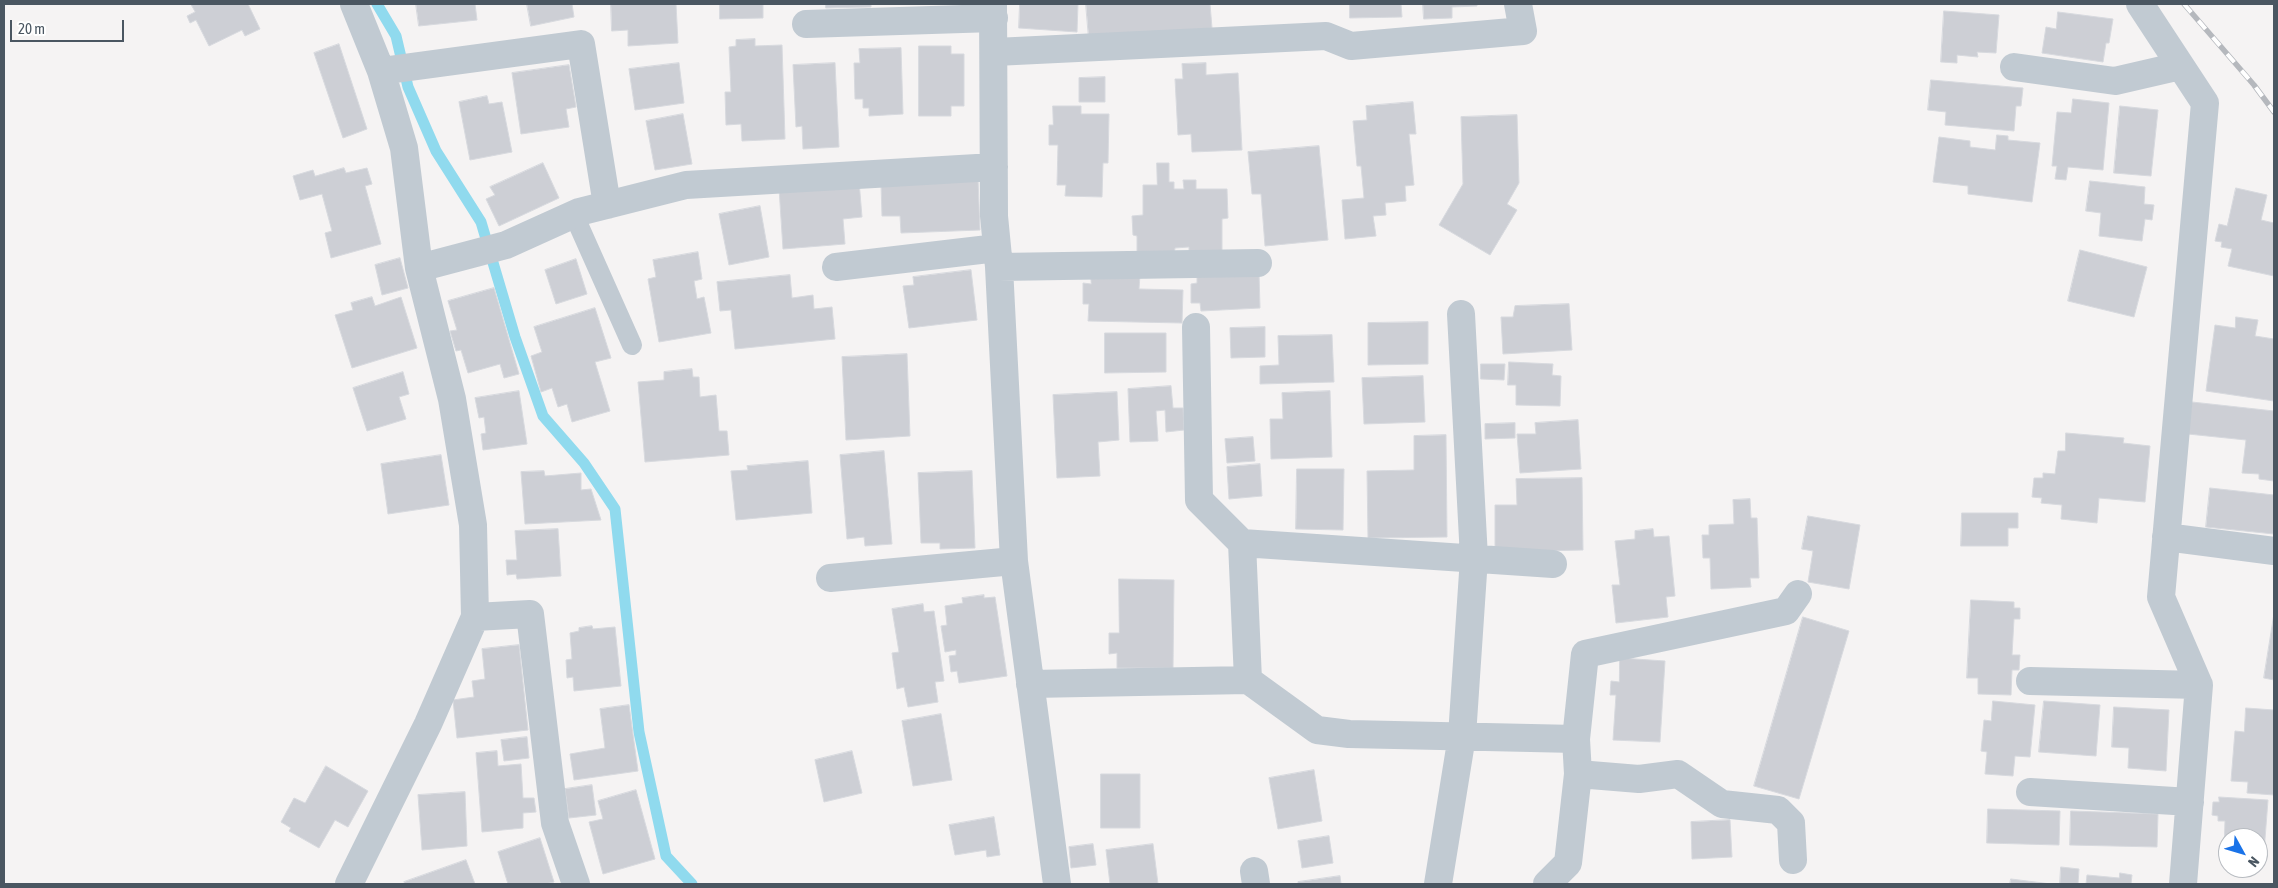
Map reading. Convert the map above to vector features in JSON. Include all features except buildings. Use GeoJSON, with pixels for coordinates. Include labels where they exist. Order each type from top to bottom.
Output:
{"type":"FeatureCollection","features":[{"type":"Feature","properties":{"kind":"street"},"geometry":{"type":"LineString","coordinates":[[349,884],[428,724],[476,617],[473,525],[452,400],[419,268],[404,148],[388,70],[354,4]]}},
{"type":"Feature","properties":{"kind":"street"},"geometry":{"type":"LineString","coordinates":[[995,52],[1326,36],[1351,46],[1523,31],[1518,4]]}},
{"type":"Feature","properties":{"kind":"street"},"geometry":{"type":"LineString","coordinates":[[2140,4],[2206,104],[2161,597],[2199,685],[2183,884]]}},
{"type":"Feature","properties":{"kind":"street"},"geometry":{"type":"LineString","coordinates":[[806,24],[993,11],[995,52],[994,216],[998,258],[1014,561],[1057,884]]}},
{"type":"Feature","properties":{"kind":"street"},"geometry":{"type":"LineString","coordinates":[[388,70],[581,44],[607,205]]}},
{"type":"Feature","properties":{"kind":"street"},"geometry":{"type":"LineString","coordinates":[[2014,67],[2115,81],[2180,66]]}},
{"type":"Feature","properties":{"kind":"street"},"geometry":{"type":"LineString","coordinates":[[419,268],[494,249],[574,215],[686,184],[994,167]]}},
{"type":"Feature","properties":{"kind":"street"},"geometry":{"type":"LineString","coordinates":[[836,268],[998,258],[1258,263]]}},
{"type":"Feature","properties":{"kind":"street"},"geometry":{"type":"LineString","coordinates":[[1438,884],[1462,736],[1474,558],[1462,314]]}},
{"type":"Feature","properties":{"kind":"street"},"geometry":{"type":"LineString","coordinates":[[1196,327],[1199,500],[1242,542],[1553,564]]}},
{"type":"Feature","properties":{"kind":"street"},"geometry":{"type":"LineString","coordinates":[[2166,537],[2274,551]]}},
{"type":"Feature","properties":{"kind":"street"},"geometry":{"type":"LineString","coordinates":[[1242,542],[1248,680]]}},
{"type":"Feature","properties":{"kind":"street"},"geometry":{"type":"LineString","coordinates":[[830,578],[1014,561]]}},
{"type":"Feature","properties":{"kind":"street"},"geometry":{"type":"LineString","coordinates":[[1547,884],[1568,863],[1578,774],[1576,739],[1585,654],[1786,612],[1798,594]]}},
{"type":"Feature","properties":{"kind":"street"},"geometry":{"type":"LineString","coordinates":[[476,617],[530,614],[555,823],[576,884]]}},
{"type":"Feature","properties":{"kind":"street"},"geometry":{"type":"LineString","coordinates":[[1030,684],[1248,680],[1317,730],[1349,734],[1576,739]]}},
{"type":"Feature","properties":{"kind":"street"},"geometry":{"type":"LineString","coordinates":[[2030,681],[2199,685]]}},
{"type":"Feature","properties":{"kind":"street"},"geometry":{"type":"LineString","coordinates":[[1578,774],[1639,780],[1678,774],[1722,804],[1778,810],[1791,823],[1794,860]]}},
{"type":"Feature","properties":{"kind":"street"},"geometry":{"type":"LineString","coordinates":[[2030,792],[2190,802]]}},
{"type":"Feature","properties":{"kind":"lane"},"geometry":{"type":"LineString","coordinates":[[574,215],[632,344]]}},
{"type":"Feature","properties":{"kind":"waterway"},"geometry":{"type":"LineString","coordinates":[[377,4],[396,36],[408,87],[436,151],[481,222],[515,337],[543,416],[584,463],[615,509],[639,732],[666,856],[692,884]]}},
{"type":"Feature","properties":{"kind":"railway"},"geometry":{"type":"LineString","coordinates":[[2184,4],[2254,85],[2274,112]]}}]}
